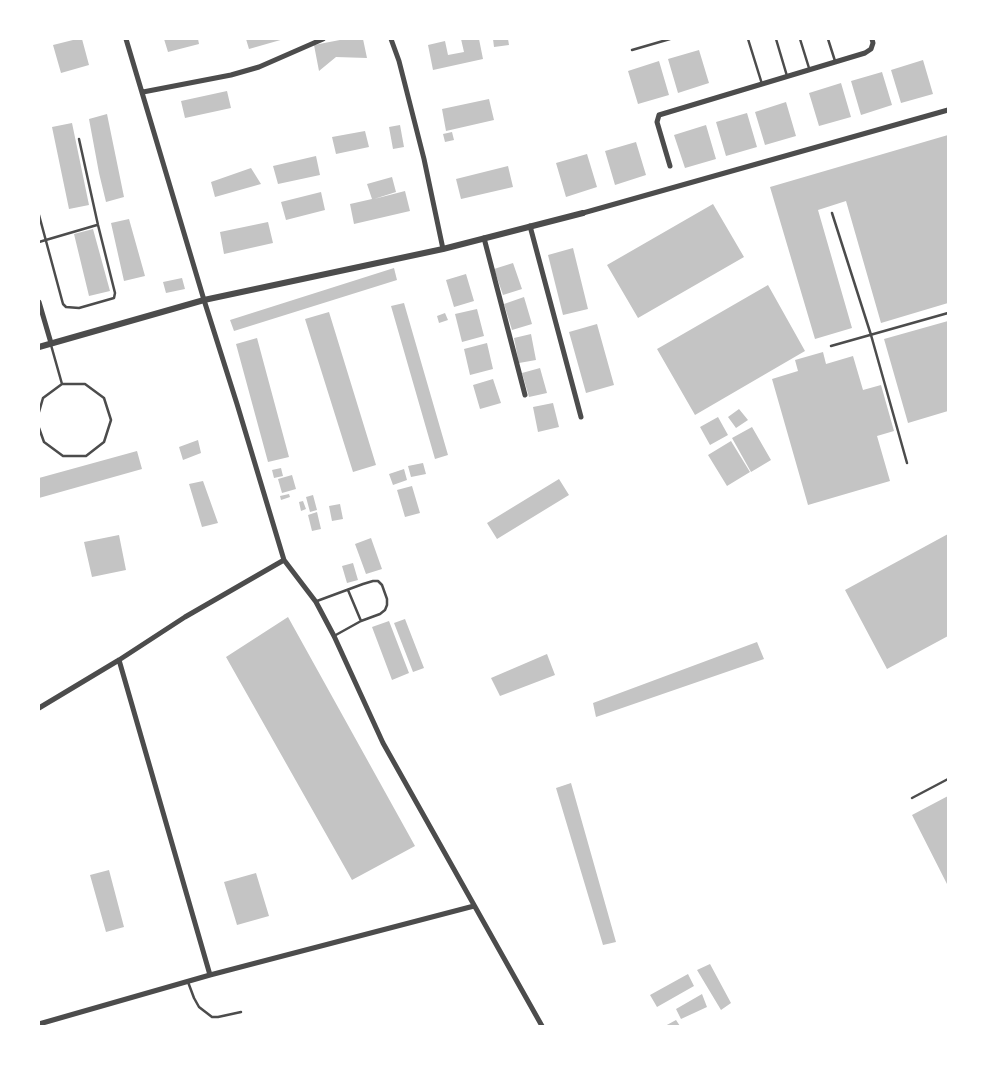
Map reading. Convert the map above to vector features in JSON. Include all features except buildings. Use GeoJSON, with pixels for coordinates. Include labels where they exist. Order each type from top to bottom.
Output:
{"type":"FeatureCollection","features":[{"type":"Feature","properties":{"kind":"street"},"geometry":{"type":"LineString","coordinates":[[126,39],[284,560],[316,602],[334,636],[383,743],[542,1026]]}},
{"type":"Feature","properties":{"kind":"street"},"geometry":{"type":"LineString","coordinates":[[142,92],[231,75],[259,67],[323,39]]}},
{"type":"Feature","properties":{"kind":"street"},"geometry":{"type":"LineString","coordinates":[[391,39],[400,60],[443,249]]}},
{"type":"Feature","properties":{"kind":"street"},"geometry":{"type":"LineString","coordinates":[[670,166],[657,122],[659,115],[865,53],[871,49],[874,43],[872,39]]}},
{"type":"Feature","properties":{"kind":"street"},"geometry":{"type":"LineString","coordinates":[[39,347],[204,300],[443,249],[583,213],[948,110]]}},
{"type":"Feature","properties":{"kind":"street"},"geometry":{"type":"LineString","coordinates":[[530,226],[581,417]]}},
{"type":"Feature","properties":{"kind":"street"},"geometry":{"type":"LineString","coordinates":[[484,238],[524,395]]}},
{"type":"Feature","properties":{"kind":"street"},"geometry":{"type":"LineString","coordinates":[[39,302],[51,343]]}},
{"type":"Feature","properties":{"kind":"street"},"geometry":{"type":"LineString","coordinates":[[39,708],[119,660],[185,617],[284,560]]}},
{"type":"Feature","properties":{"kind":"street"},"geometry":{"type":"LineString","coordinates":[[119,660],[210,976]]}},
{"type":"Feature","properties":{"kind":"street"},"geometry":{"type":"LineString","coordinates":[[39,1024],[210,976],[474,906]]}},
{"type":"Feature","properties":{"kind":"lane"},"geometry":{"type":"LineString","coordinates":[[632,50],[670,39]]}},
{"type":"Feature","properties":{"kind":"lane"},"geometry":{"type":"LineString","coordinates":[[748,39],[762,84]]}},
{"type":"Feature","properties":{"kind":"lane"},"geometry":{"type":"LineString","coordinates":[[776,39],[788,76]]}},
{"type":"Feature","properties":{"kind":"lane"},"geometry":{"type":"LineString","coordinates":[[800,39],[810,70]]}},
{"type":"Feature","properties":{"kind":"lane"},"geometry":{"type":"LineString","coordinates":[[828,39],[835,62]]}},
{"type":"Feature","properties":{"kind":"lane"},"geometry":{"type":"LineString","coordinates":[[39,215],[63,304],[66,307],[79,308],[112,300],[115,294],[79,139]]}},
{"type":"Feature","properties":{"kind":"lane"},"geometry":{"type":"LineString","coordinates":[[832,213],[871,335],[907,463]]}},
{"type":"Feature","properties":{"kind":"lane"},"geometry":{"type":"LineString","coordinates":[[39,242],[98,225]]}},
{"type":"Feature","properties":{"kind":"lane"},"geometry":{"type":"LineString","coordinates":[[830,346],[948,314]]}},
{"type":"Feature","properties":{"kind":"lane"},"geometry":{"type":"LineString","coordinates":[[51,343],[62,384]]}},
{"type":"Feature","properties":{"kind":"lane"},"geometry":{"type":"LineString","coordinates":[[39,412],[43,398],[62,384],[85,384],[104,398],[111,420],[104,442],[86,456],[62,456],[44,442],[39,428]]}},
{"type":"Feature","properties":{"kind":"lane"},"geometry":{"type":"LineString","coordinates":[[316,602],[373,581],[378,581],[382,585],[387,599],[386,610],[334,636]]}},
{"type":"Feature","properties":{"kind":"lane"},"geometry":{"type":"LineString","coordinates":[[348,590],[361,621]]}},
{"type":"Feature","properties":{"kind":"lane"},"geometry":{"type":"LineString","coordinates":[[912,798],[948,779]]}},
{"type":"Feature","properties":{"kind":"lane"},"geometry":{"type":"LineString","coordinates":[[188,982],[194,998],[200,1007],[212,1017],[241,1012]]}}]}
